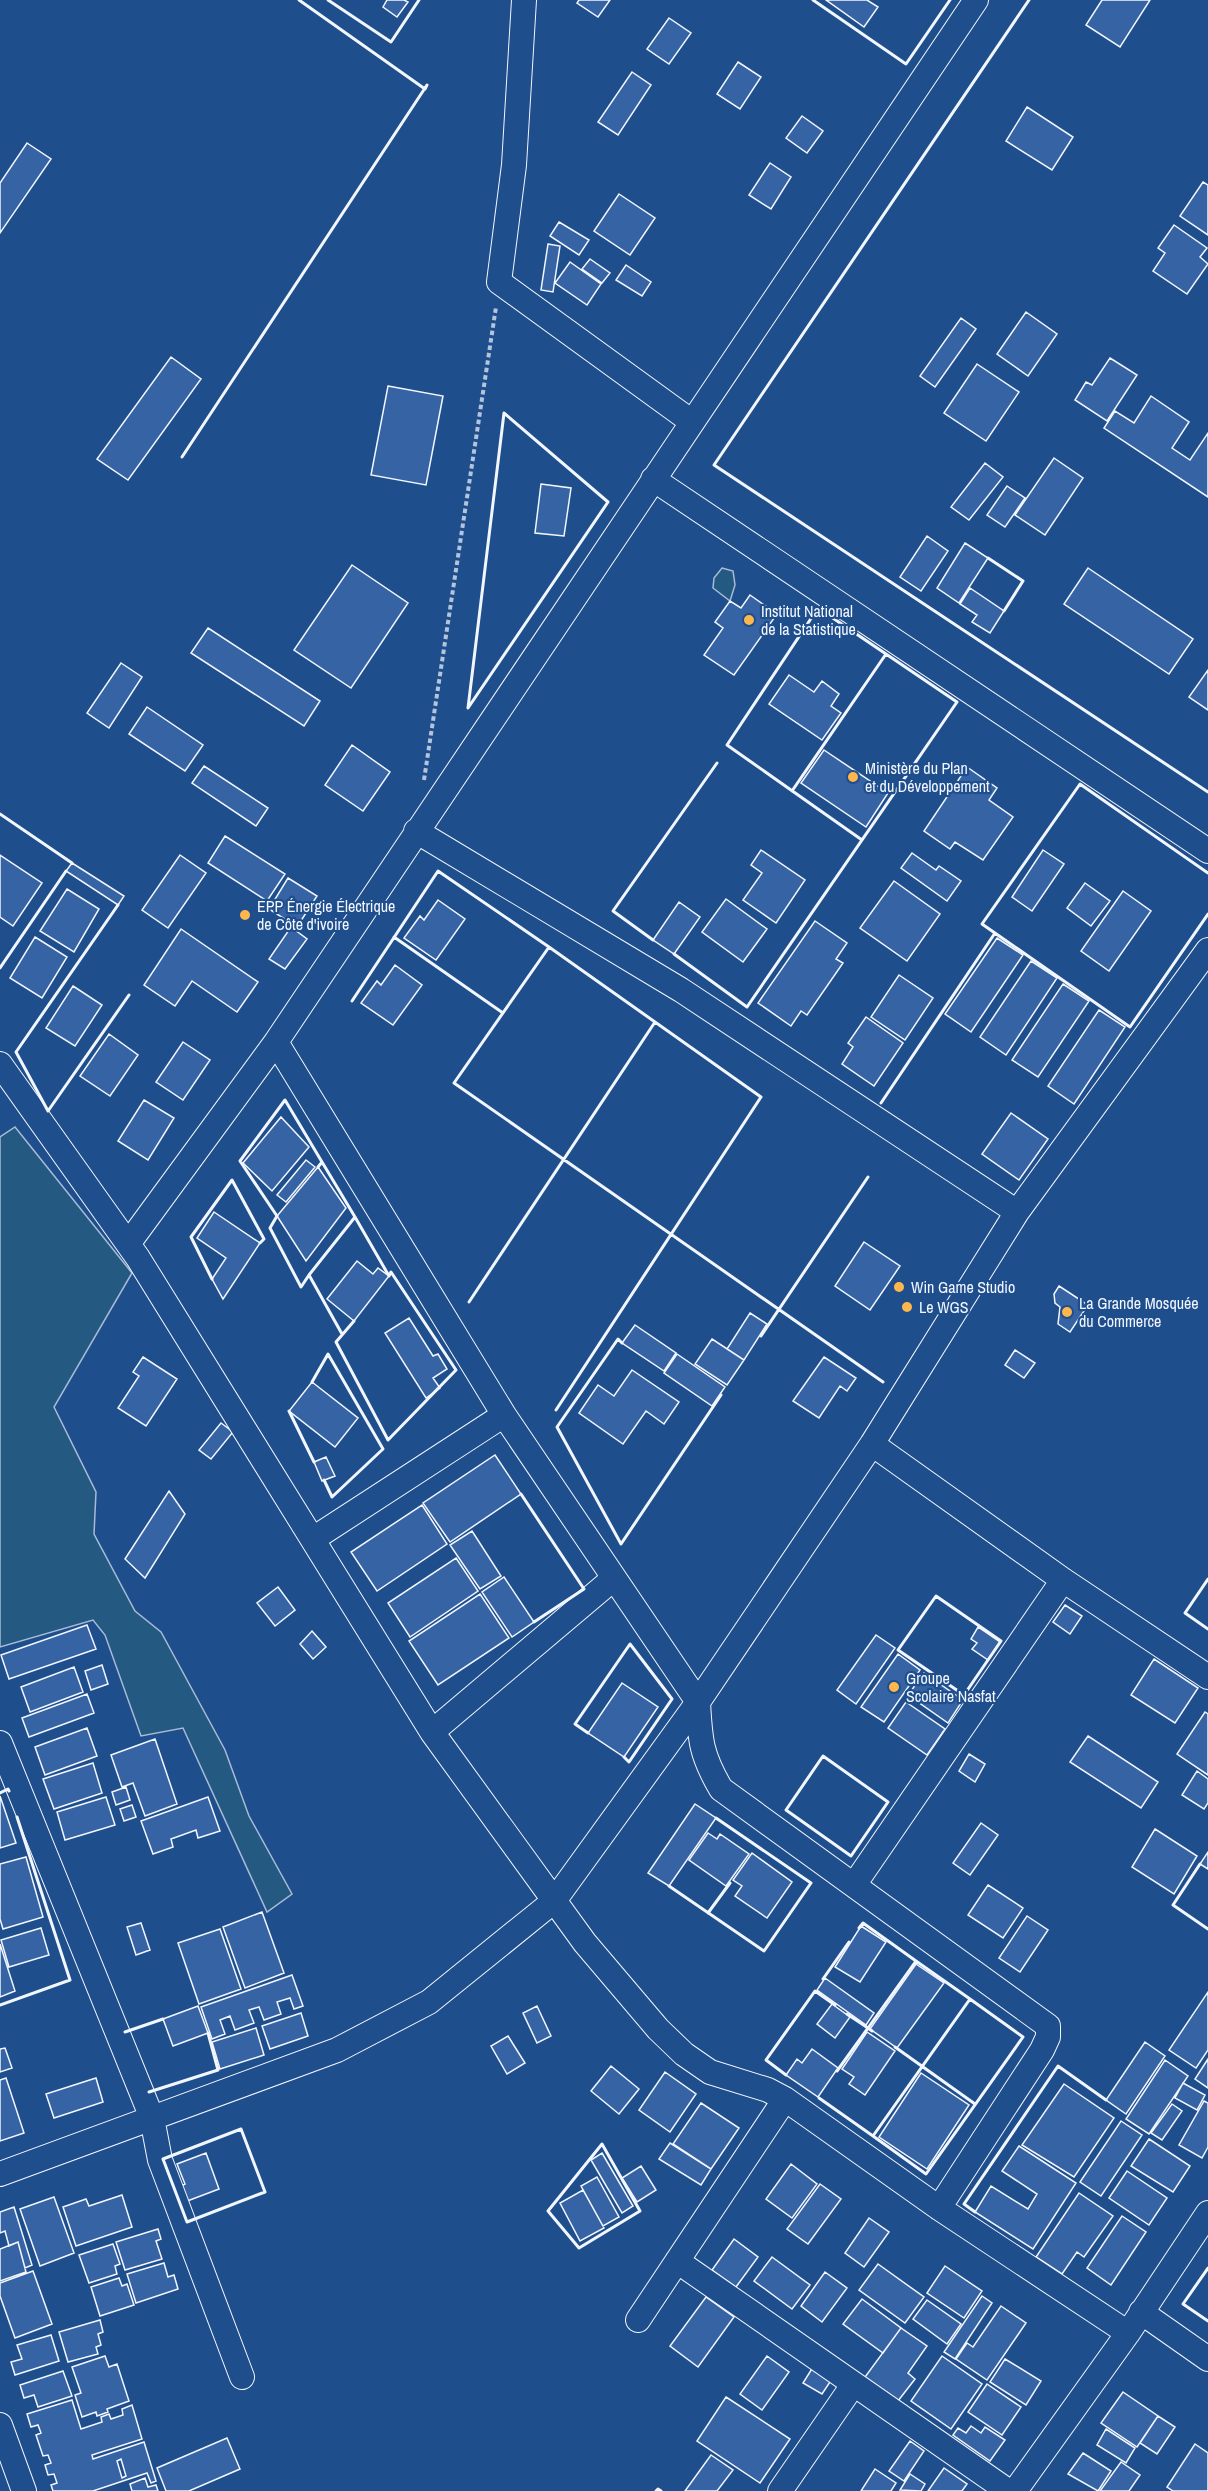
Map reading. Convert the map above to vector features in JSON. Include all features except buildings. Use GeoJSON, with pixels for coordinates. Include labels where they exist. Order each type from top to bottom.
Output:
{"type":"FeatureCollection","features":[{"type":"Feature","properties":{"kind":"street"},"geometry":{"type":"LineString","coordinates":[[524,0],[514,165],[500,282],[692,422]]}},
{"type":"Feature","properties":{"kind":"street"},"geometry":{"type":"LineString","coordinates":[[128,1244],[276,1042],[976,0]]}},
{"type":"Feature","properties":{"kind":"street"},"geometry":{"type":"LineString","coordinates":[[653,478],[1208,851]]}},
{"type":"Feature","properties":{"kind":"street"},"geometry":{"type":"LineString","coordinates":[[416,831],[681,990],[1017,1212]]}},
{"type":"Feature","properties":{"kind":"street"},"geometry":{"type":"LineString","coordinates":[[0,2174],[337,2050],[429,2002],[554,1901],[698,1702],[872,1444],[1017,1212],[1208,950]]}},
{"type":"Feature","properties":{"kind":"street"},"geometry":{"type":"LineString","coordinates":[[276,1042],[504,1415],[698,1702],[700,1746],[708,1767],[721,1789],[1048,2026],[1048,2037],[1042,2050],[939,2208]]}},
{"type":"Feature","properties":{"kind":"street"},"geometry":{"type":"LineString","coordinates":[[0,1064],[128,1244],[432,1732],[554,1901],[638,2007],[684,2054],[710,2072],[768,2090],[785,2099],[939,2208],[1128,2333]]}},
{"type":"Feature","properties":{"kind":"street"},"geometry":{"type":"LineString","coordinates":[[313,1539],[504,1415]]}},
{"type":"Feature","properties":{"kind":"street"},"geometry":{"type":"LineString","coordinates":[[872,1444],[1063,1580],[1208,1677]]}},
{"type":"Feature","properties":{"kind":"street"},"geometry":{"type":"LineString","coordinates":[[432,1732],[613,1579]]}},
{"type":"Feature","properties":{"kind":"street"},"geometry":{"type":"LineString","coordinates":[[854,1885],[1063,1580]]}},
{"type":"Feature","properties":{"kind":"street"},"geometry":{"type":"LineString","coordinates":[[0,1743],[152,2118],[160,2160],[242,2377]]}},
{"type":"Feature","properties":{"kind":"street"},"geometry":{"type":"LineString","coordinates":[[638,2320],[785,2099]]}},
{"type":"Feature","properties":{"kind":"street"},"geometry":{"type":"LineString","coordinates":[[1015,2491],[1128,2333],[1208,2213]]}},
{"type":"Feature","properties":{"kind":"street"},"geometry":{"type":"LineString","coordinates":[[677,2261],[1008,2491]]}},
{"type":"Feature","properties":{"kind":"street"},"geometry":{"type":"LineString","coordinates":[[1141,2312],[1208,2359]]}},
{"type":"Feature","properties":{"kind":"street"},"geometry":{"type":"LineString","coordinates":[[780,2491],[853,2385]]}},
{"type":"Feature","properties":{"kind":"street"},"geometry":{"type":"LineString","coordinates":[[0,2424],[24,2491]]}},
{"type":"Feature","properties":{"kind":"path"},"geometry":{"type":"LineString","coordinates":[[423,784],[500,282]]}},
{"type":"Feature","properties":{"kind":"shaded area"},"geometry":{"type":"Polygon","coordinates":[[[722,568],[733,571],[735,585],[730,601],[713,588],[714,578],[722,568]]]}},
{"type":"Feature","properties":{"kind":"shaded area"},"geometry":{"type":"Polygon","coordinates":[[[15,1127],[132,1273],[54,1407],[96,1492],[94,1534],[135,1611],[161,1632],[225,1750],[249,1816],[292,1894],[267,1912],[183,1728],[141,1736],[105,1635],[93,1620],[0,1647],[0,1137],[15,1127]]]}},
{"type":"Feature","properties":{"kind":"wall"},"geometry":{"type":"LineString","coordinates":[[182,457],[427,85],[425,89],[299,0]]}},
{"type":"Feature","properties":{"kind":"wall"},"geometry":{"type":"LineString","coordinates":[[328,0],[391,42],[419,0]]}},
{"type":"Feature","properties":{"kind":"wall"},"geometry":{"type":"LineString","coordinates":[[813,0],[906,64],[950,0]]}},
{"type":"Feature","properties":{"kind":"wall"},"geometry":{"type":"LineString","coordinates":[[1029,0],[714,465],[1208,792]]}},
{"type":"Feature","properties":{"kind":"wall"},"geometry":{"type":"LineString","coordinates":[[504,413],[608,502],[468,708],[504,413]]}},
{"type":"Feature","properties":{"kind":"wall"},"geometry":{"type":"LineString","coordinates":[[988,558],[1023,581],[1004,611]]}},
{"type":"Feature","properties":{"kind":"wall"},"geometry":{"type":"LineString","coordinates":[[674,954],[747,1007],[957,702],[818,608],[727,745],[862,840]]}},
{"type":"Feature","properties":{"kind":"wall"},"geometry":{"type":"LineString","coordinates":[[792,791],[886,654]]}},
{"type":"Feature","properties":{"kind":"wall"},"geometry":{"type":"LineString","coordinates":[[653,940],[613,911],[717,763]]}},
{"type":"Feature","properties":{"kind":"wall"},"geometry":{"type":"LineString","coordinates":[[1208,873],[1080,784],[982,924],[1130,1027],[1208,914]]}},
{"type":"Feature","properties":{"kind":"wall"},"geometry":{"type":"LineString","coordinates":[[0,814],[72,863]]}},
{"type":"Feature","properties":{"kind":"wall"},"geometry":{"type":"LineString","coordinates":[[0,968],[66,871]]}},
{"type":"Feature","properties":{"kind":"wall"},"geometry":{"type":"LineString","coordinates":[[352,1001],[438,871],[549,947],[454,1083],[883,1382]]}},
{"type":"Feature","properties":{"kind":"wall"},"geometry":{"type":"LineString","coordinates":[[118,905],[16,1052],[48,1111],[129,995]]}},
{"type":"Feature","properties":{"kind":"wall"},"geometry":{"type":"LineString","coordinates":[[881,1103],[995,933]]}},
{"type":"Feature","properties":{"kind":"wall"},"geometry":{"type":"LineString","coordinates":[[394,937],[503,1013]]}},
{"type":"Feature","properties":{"kind":"wall"},"geometry":{"type":"LineString","coordinates":[[549,947],[761,1097],[556,1410]]}},
{"type":"Feature","properties":{"kind":"wall"},"geometry":{"type":"LineString","coordinates":[[469,1302],[655,1022]]}},
{"type":"Feature","properties":{"kind":"wall"},"geometry":{"type":"LineString","coordinates":[[309,1275],[301,1287],[270,1228],[277,1216],[240,1161],[285,1100],[322,1162]]}},
{"type":"Feature","properties":{"kind":"wall"},"geometry":{"type":"LineString","coordinates":[[318,1167],[322,1162],[355,1217]]}},
{"type":"Feature","properties":{"kind":"wall"},"geometry":{"type":"LineString","coordinates":[[761,1336],[868,1177]]}},
{"type":"Feature","properties":{"kind":"wall"},"geometry":{"type":"LineString","coordinates":[[212,1279],[191,1237],[232,1180],[264,1239],[260,1243]]}},
{"type":"Feature","properties":{"kind":"wall"},"geometry":{"type":"LineString","coordinates":[[342,1334],[309,1275],[355,1217],[389,1276],[391,1272],[456,1370],[388,1440],[336,1342],[354,1321]]}},
{"type":"Feature","properties":{"kind":"wall"},"geometry":{"type":"LineString","coordinates":[[622,1343],[618,1339],[557,1427],[621,1544],[721,1395]]}},
{"type":"Feature","properties":{"kind":"wall"},"geometry":{"type":"LineString","coordinates":[[312,1382],[328,1354],[383,1449],[332,1497],[324,1480]]}},
{"type":"Feature","properties":{"kind":"wall"},"geometry":{"type":"LineString","coordinates":[[289,1411],[314,1462]]}},
{"type":"Feature","properties":{"kind":"wall"},"geometry":{"type":"LineString","coordinates":[[521,1494],[584,1589],[534,1622]]}},
{"type":"Feature","properties":{"kind":"wall"},"geometry":{"type":"LineString","coordinates":[[1208,1579],[1185,1613],[1208,1629]]}},
{"type":"Feature","properties":{"kind":"wall"},"geometry":{"type":"LineString","coordinates":[[936,1596],[1001,1641],[964,1695],[898,1650],[936,1596]]}},
{"type":"Feature","properties":{"kind":"wall"},"geometry":{"type":"LineString","coordinates":[[588,1733],[575,1724],[630,1644],[672,1699],[629,1762],[624,1757]]}},
{"type":"Feature","properties":{"kind":"wall"},"geometry":{"type":"LineString","coordinates":[[823,1756],[888,1802],[851,1856],[786,1810],[823,1756]]}},
{"type":"Feature","properties":{"kind":"wall"},"geometry":{"type":"LineString","coordinates":[[0,1793],[8,1789],[9,1791]]}},
{"type":"Feature","properties":{"kind":"wall"},"geometry":{"type":"LineString","coordinates":[[0,2005],[70,1980],[17,1817]]}},
{"type":"Feature","properties":{"kind":"wall"},"geometry":{"type":"LineString","coordinates":[[669,1886],[764,1951],[811,1883],[716,1818]]}},
{"type":"Feature","properties":{"kind":"wall"},"geometry":{"type":"LineString","coordinates":[[1200,1864],[1173,1905],[1208,1929]]}},
{"type":"Feature","properties":{"kind":"wall"},"geometry":{"type":"LineString","coordinates":[[708,1913],[730,1883]]}},
{"type":"Feature","properties":{"kind":"wall"},"geometry":{"type":"LineString","coordinates":[[859,1928],[863,1923],[916,1961],[868,2028],[872,2031]]}},
{"type":"Feature","properties":{"kind":"wall"},"geometry":{"type":"LineString","coordinates":[[823,1979],[849,1942]]}},
{"type":"Feature","properties":{"kind":"wall"},"geometry":{"type":"LineString","coordinates":[[916,1961],[970,1999]]}},
{"type":"Feature","properties":{"kind":"wall"},"geometry":{"type":"LineString","coordinates":[[786,2075],[766,2060],[815,1991],[835,2005]]}},
{"type":"Feature","properties":{"kind":"wall"},"geometry":{"type":"LineString","coordinates":[[970,1999],[1023,2037],[926,2174],[873,2136],[970,1999]]}},
{"type":"Feature","properties":{"kind":"wall"},"geometry":{"type":"LineString","coordinates":[[837,2071],[868,2028],[847,2014]]}},
{"type":"Feature","properties":{"kind":"wall"},"geometry":{"type":"LineString","coordinates":[[125,2032],[163,2019]]}},
{"type":"Feature","properties":{"kind":"wall"},"geometry":{"type":"LineString","coordinates":[[149,2092],[218,2070],[208,2033]]}},
{"type":"Feature","properties":{"kind":"wall"},"geometry":{"type":"LineString","coordinates":[[895,2047],[975,2104]]}},
{"type":"Feature","properties":{"kind":"wall"},"geometry":{"type":"LineString","coordinates":[[975,2212],[964,2204],[1058,2066],[1106,2100]]}},
{"type":"Feature","properties":{"kind":"wall"},"geometry":{"type":"LineString","coordinates":[[819,2098],[873,2136]]}},
{"type":"Feature","properties":{"kind":"wall"},"geometry":{"type":"LineString","coordinates":[[241,2129],[265,2192],[187,2222],[163,2159],[241,2129]]}},
{"type":"Feature","properties":{"kind":"wall"},"geometry":{"type":"LineString","coordinates":[[602,2144],[640,2211],[579,2248],[548,2211],[602,2144]]}},
{"type":"Feature","properties":{"kind":"wall"},"geometry":{"type":"LineString","coordinates":[[1208,2268],[1183,2304],[1208,2321]]}},
{"type":"Feature","properties":{"kind":"wall"},"geometry":{"type":"LineString","coordinates":[[656,2491],[658,2489],[661,2491]]}},
{"type":"Feature","properties":{"kind":"place","name":"Institut National de la Statistique"},"geometry":{"type":"Point","coordinates":[749,620]}},
{"type":"Feature","properties":{"kind":"place","name":"Ministère du Plan et du Développement"},"geometry":{"type":"Point","coordinates":[853,777]}},
{"type":"Feature","properties":{"kind":"place","name":"EPP Énergie Électrique de Côte d'ivoire"},"geometry":{"type":"Point","coordinates":[245,915]}},
{"type":"Feature","properties":{"kind":"place","name":"Win Game Studio"},"geometry":{"type":"Point","coordinates":[899,1287]}},
{"type":"Feature","properties":{"kind":"place","name":"Le WGS"},"geometry":{"type":"Point","coordinates":[907,1307]}},
{"type":"Feature","properties":{"kind":"place","name":"La Grande Mosquée du Commerce"},"geometry":{"type":"Point","coordinates":[1067,1312]}},
{"type":"Feature","properties":{"kind":"place","name":"Groupe Scolaire Nasfat"},"geometry":{"type":"Point","coordinates":[894,1687]}}]}
